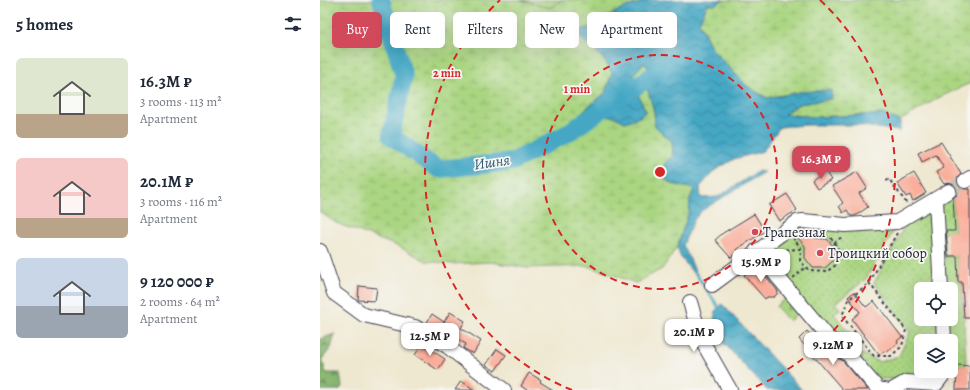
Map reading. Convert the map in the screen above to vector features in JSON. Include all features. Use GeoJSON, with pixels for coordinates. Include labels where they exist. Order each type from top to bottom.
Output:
{"type":"FeatureCollection","features":[{"type":"Feature","properties":{"kind":"street"},"geometry":{"type":"LineString","coordinates":[[712,285],[797,222],[803,221],[845,225],[897,222],[949,192]]}},
{"type":"Feature","properties":{"kind":"street"},"geometry":{"type":"LineString","coordinates":[[936,200],[941,282]]}},
{"type":"Feature","properties":{"kind":"street"},"geometry":{"type":"LineString","coordinates":[[320,251],[334,293],[364,315],[414,328],[441,342],[504,390]]}},
{"type":"Feature","properties":{"kind":"street"},"geometry":{"type":"LineString","coordinates":[[756,251],[838,349],[847,353],[879,390],[885,390]]}},
{"type":"Feature","properties":{"kind":"street"},"geometry":{"type":"LineString","coordinates":[[690,302],[701,339],[730,390]]}},
{"type":"Feature","properties":{"kind":"street"},"geometry":{"type":"LineString","coordinates":[[892,390],[906,382],[936,384],[941,378]]}},
{"type":"Feature","properties":{"kind":"path"},"geometry":{"type":"LineString","coordinates":[[869,284],[906,330],[902,346],[891,356],[874,356],[842,316],[848,300],[869,284],[910,214],[903,195],[889,179],[886,181]]}},
{"type":"Feature","properties":{"kind":"path"},"geometry":{"type":"LineString","coordinates":[[804,226],[812,230],[817,235],[830,237],[838,248],[836,265],[826,272],[810,271],[806,267],[800,261],[801,247],[794,240],[795,233],[804,226]]}},
{"type":"Feature","properties":{"kind":"path"},"geometry":{"type":"LineString","coordinates":[[784,285],[806,267]]}},
{"type":"Feature","properties":{"kind":"path"},"geometry":{"type":"LineString","coordinates":[[862,348],[865,345]]}},
{"type":"Feature","properties":{"kind":"green space"},"geometry":{"type":"Polygon","coordinates":[[[320,0],[520,0],[550,8],[562,0],[647,0],[616,12],[587,12],[587,28],[579,31],[579,12],[525,12],[525,48],[579,48],[579,36],[587,44],[587,48],[592,48],[609,67],[612,73],[605,93],[584,110],[581,115],[569,122],[575,131],[581,121],[593,117],[613,116],[625,122],[646,111],[639,97],[633,74],[644,63],[650,69],[645,73],[646,84],[654,111],[655,126],[672,142],[673,156],[665,163],[672,184],[695,189],[690,199],[689,212],[677,247],[662,269],[636,283],[588,266],[527,268],[491,262],[452,264],[426,261],[400,247],[336,223],[320,212],[320,0]]]}},
{"type":"Feature","properties":{"kind":"green space"},"geometry":{"type":"Polygon","coordinates":[[[520,0],[562,0],[550,8],[520,0]]]}},
{"type":"Feature","properties":{"kind":"green space"},"geometry":{"type":"Polygon","coordinates":[[[723,0],[970,0],[970,83],[940,97],[900,121],[882,114],[815,117],[784,114],[799,104],[832,99],[831,91],[800,92],[767,98],[747,86],[712,49],[699,22],[708,4],[714,5],[723,0]]]}},
{"type":"Feature","properties":{"kind":"green space"},"geometry":{"type":"Polygon","coordinates":[[[953,199],[955,231],[943,232],[945,256],[957,256],[958,282],[945,282],[940,205],[953,199]]]}},
{"type":"Feature","properties":{"kind":"green space"},"geometry":{"type":"Polygon","coordinates":[[[929,210],[935,282],[914,282],[914,326],[939,326],[939,334],[914,334],[914,373],[908,373],[905,379],[874,379],[855,358],[863,354],[879,362],[899,356],[910,332],[874,283],[908,220],[929,210]]]}},
{"type":"Feature","properties":{"kind":"green space"},"geometry":{"type":"Polygon","coordinates":[[[798,223],[897,225],[866,279],[835,303],[840,309],[834,314],[854,339],[853,351],[841,347],[761,252],[798,223]]]}},
{"type":"Feature","properties":{"kind":"green space"},"geometry":{"type":"Polygon","coordinates":[[[958,282],[962,282],[966,366],[958,365],[958,334],[948,334],[947,326],[958,326],[958,282]]]}},
{"type":"Feature","properties":{"kind":"green space"},"geometry":{"type":"Polygon","coordinates":[[[789,296],[801,310],[789,321],[776,306],[789,296]]]}},
{"type":"Feature","properties":{"kind":"green space"},"geometry":{"type":"Polygon","coordinates":[[[335,334],[331,348],[322,359],[326,373],[340,373],[342,387],[339,390],[320,390],[320,339],[335,334]]]}},
{"type":"Feature","properties":{"kind":"water"},"geometry":{"type":"Polygon","coordinates":[[[647,0],[723,0],[714,5],[708,4],[699,22],[712,49],[747,86],[767,98],[800,92],[831,90],[832,99],[799,104],[784,114],[815,117],[882,114],[900,121],[900,131],[855,125],[807,125],[780,127],[763,151],[734,159],[714,171],[700,187],[701,198],[718,197],[758,171],[764,172],[701,211],[694,220],[683,245],[695,270],[693,273],[681,257],[677,247],[689,212],[690,199],[694,189],[672,184],[661,177],[665,163],[673,156],[672,142],[655,126],[654,111],[646,84],[645,73],[649,69],[644,63],[634,74],[639,97],[646,111],[640,117],[625,122],[613,116],[593,117],[581,121],[575,131],[566,134],[569,122],[581,115],[584,110],[605,93],[612,73],[605,61],[593,48],[677,48],[677,12],[616,12],[647,0]]]}},
{"type":"Feature","properties":{"kind":"water"},"geometry":{"type":"Polygon","coordinates":[[[587,28],[587,43],[579,36],[579,31],[587,28]]]}},
{"type":"Feature","properties":{"kind":"water"},"geometry":{"type":"Polygon","coordinates":[[[722,304],[802,390],[767,390],[718,337],[714,322],[715,311],[722,304]]]}},
{"type":"Feature","properties":{"kind":"building"},"geometry":{"type":"Polygon","coordinates":[[[941,142],[961,174],[957,181],[958,186],[965,189],[970,189],[970,318],[964,318],[962,282],[958,282],[957,256],[948,256],[946,231],[955,231],[953,198],[957,195],[956,187],[949,183],[944,184],[936,172],[944,168],[936,155],[922,162],[918,153],[941,142]]]}},
{"type":"Feature","properties":{"kind":"building"},"geometry":{"type":"Polygon","coordinates":[[[825,171],[831,180],[817,188],[812,180],[825,171]]]}},
{"type":"Feature","properties":{"kind":"building"},"geometry":{"type":"Polygon","coordinates":[[[857,172],[867,188],[859,193],[868,207],[855,216],[851,216],[847,210],[843,213],[839,206],[843,203],[832,186],[857,172]]]}},
{"type":"Feature","properties":{"kind":"building"},"geometry":{"type":"Polygon","coordinates":[[[914,173],[926,193],[913,201],[910,195],[906,197],[897,183],[914,173]]]}},
{"type":"Feature","properties":{"kind":"building"},"geometry":{"type":"Polygon","coordinates":[[[787,194],[797,210],[779,221],[769,205],[787,194]]]}},
{"type":"Feature","properties":{"kind":"building"},"geometry":{"type":"Polygon","coordinates":[[[754,214],[765,231],[737,249],[739,251],[731,258],[715,240],[723,233],[754,214]]]}},
{"type":"Feature","properties":{"kind":"building","name":"Троицкий собор"},"geometry":{"type":"Polygon","coordinates":[[[807,230],[815,238],[827,239],[835,248],[834,260],[825,268],[813,268],[805,258],[805,246],[798,238],[807,230]]]}},
{"type":"Feature","properties":{"kind":"building"},"geometry":{"type":"Polygon","coordinates":[[[756,265],[777,290],[778,293],[774,297],[767,297],[765,299],[744,275],[756,265]]]}},
{"type":"Feature","properties":{"kind":"building"},"geometry":{"type":"Polygon","coordinates":[[[359,286],[377,288],[375,301],[358,300],[359,286]]]}},
{"type":"Feature","properties":{"kind":"building"},"geometry":{"type":"Polygon","coordinates":[[[854,292],[866,307],[874,301],[902,337],[897,341],[898,343],[887,352],[884,351],[879,355],[852,319],[860,312],[848,297],[854,292]]]}},
{"type":"Feature","properties":{"kind":"building"},"geometry":{"type":"Polygon","coordinates":[[[450,312],[465,321],[461,328],[481,341],[473,354],[463,348],[466,344],[435,326],[434,328],[426,324],[432,314],[444,322],[450,312]]]}},
{"type":"Feature","properties":{"kind":"building"},"geometry":{"type":"Polygon","coordinates":[[[807,331],[831,359],[834,357],[842,360],[868,390],[843,390],[799,339],[807,331]]]}},
{"type":"Feature","properties":{"kind":"building"},"geometry":{"type":"Polygon","coordinates":[[[422,344],[445,359],[438,370],[415,355],[422,344]]]}},
{"type":"Feature","properties":{"kind":"building"},"geometry":{"type":"Polygon","coordinates":[[[497,349],[506,355],[495,371],[486,365],[497,349]]]}},
{"type":"Feature","properties":{"kind":"building"},"geometry":{"type":"Polygon","coordinates":[[[958,365],[970,366],[970,390],[956,390],[958,365]]]}},
{"type":"Feature","properties":{"kind":"building"},"geometry":{"type":"Polygon","coordinates":[[[529,373],[541,380],[540,382],[553,390],[527,390],[521,386],[529,373]]]}},
{"type":"Feature","properties":{"kind":"building"},"geometry":{"type":"Polygon","coordinates":[[[461,381],[475,390],[455,390],[461,381]]]}},
{"type":"Feature","properties":{"kind":"waterway","name":"Ишня"},"geometry":{"type":"LineString","coordinates":[[381,0],[404,76],[391,136],[438,169],[512,162],[566,134],[666,66]]}},
{"type":"Feature","properties":{"kind":"waterway"},"geometry":{"type":"LineString","coordinates":[[694,271],[719,308]]}},
{"type":"Feature","properties":{"kind":"tunnel"},"geometry":{"type":"LineString","coordinates":[[949,191],[965,181]]}},
{"type":"Feature","properties":{"kind":"place","name":"Трапезная"},"geometry":{"type":"Point","coordinates":[755,232]}},
{"type":"Feature","properties":{"kind":"place","name":"Троицкий собор"},"geometry":{"type":"Point","coordinates":[820,253]}}]}
